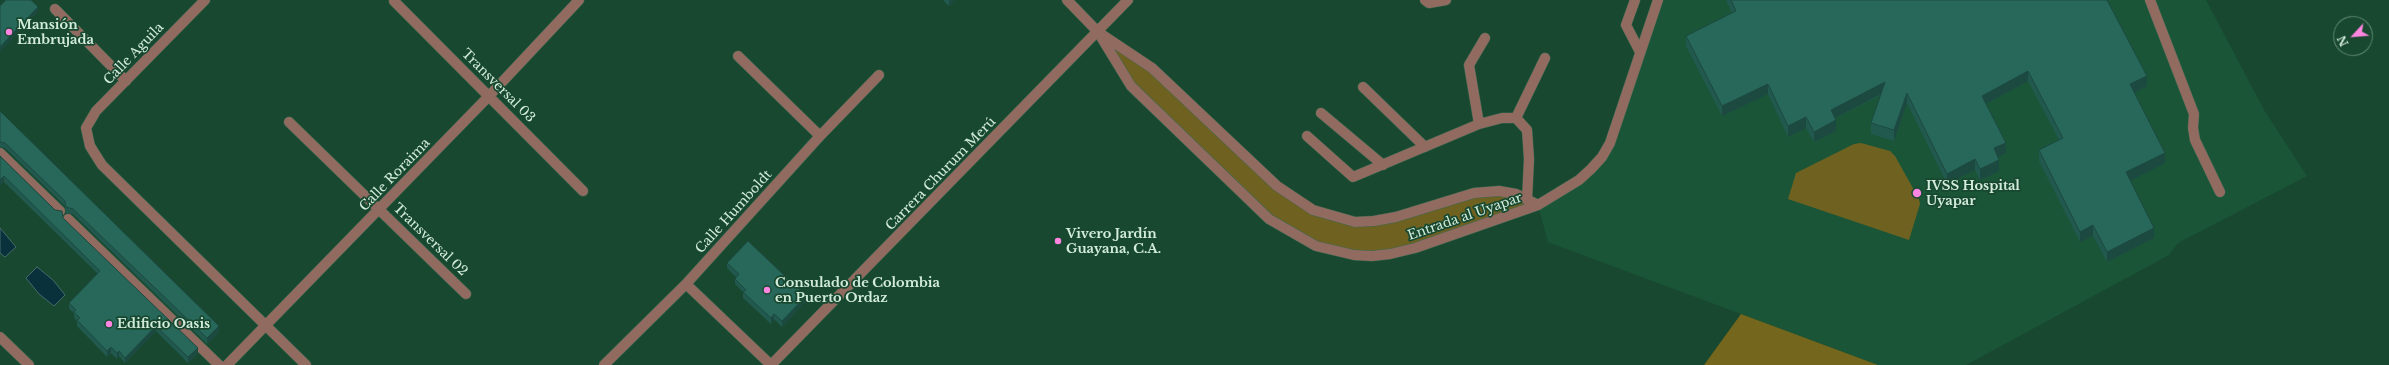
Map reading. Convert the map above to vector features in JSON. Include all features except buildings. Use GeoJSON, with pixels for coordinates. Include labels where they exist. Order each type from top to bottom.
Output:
{"type":"FeatureCollection","features":[{"type":"Feature","properties":{"kind":"street","name":"Calle Aguila"},"geometry":{"type":"LineString","coordinates":[[205,0],[96,111],[86,128],[90,146],[102,165],[266,324]]}},
{"type":"Feature","properties":{"kind":"street","name":"Calle Roraima"},"geometry":{"type":"LineString","coordinates":[[226,365],[380,209],[579,0]]}},
{"type":"Feature","properties":{"kind":"street"},"geometry":{"type":"LineString","coordinates":[[1067,0],[1098,32]]}},
{"type":"Feature","properties":{"kind":"street","name":"Carrera Churum Merú"},"geometry":{"type":"LineString","coordinates":[[771,365],[1128,0]]}},
{"type":"Feature","properties":{"kind":"street"},"geometry":{"type":"LineString","coordinates":[[1425,0],[1429,3],[1446,0]]}},
{"type":"Feature","properties":{"kind":"street"},"geometry":{"type":"LineString","coordinates":[[1635,0],[1626,25],[1640,52]]}},
{"type":"Feature","properties":{"kind":"street"},"geometry":{"type":"LineString","coordinates":[[1538,205],[1578,180],[1602,157],[1610,143],[1658,0]]}},
{"type":"Feature","properties":{"kind":"street"},"geometry":{"type":"LineString","coordinates":[[2150,0],[2194,114],[2193,128],[2195,140],[2220,192]]}},
{"type":"Feature","properties":{"kind":"street","name":"Transversal 03"},"geometry":{"type":"LineString","coordinates":[[394,1],[583,191]]}},
{"type":"Feature","properties":{"kind":"street"},"geometry":{"type":"LineString","coordinates":[[55,9],[126,81]]}},
{"type":"Feature","properties":{"kind":"street","name":"Entrada al Uyapar"},"geometry":{"type":"LineString","coordinates":[[1098,32],[1152,68],[1277,186],[1313,210],[1355,222],[1396,217],[1474,193],[1499,191],[1516,194],[1538,205]]}},
{"type":"Feature","properties":{"kind":"street","name":"Entrada al Uyapar"},"geometry":{"type":"LineString","coordinates":[[1098,32],[1131,86],[1222,176],[1268,219],[1316,246],[1354,255],[1390,254],[1538,205]]}},
{"type":"Feature","properties":{"kind":"street"},"geometry":{"type":"LineString","coordinates":[[1479,124],[1469,65],[1485,38]]}},
{"type":"Feature","properties":{"kind":"street"},"geometry":{"type":"LineString","coordinates":[[738,56],[820,136]]}},
{"type":"Feature","properties":{"kind":"street"},"geometry":{"type":"LineString","coordinates":[[1516,118],[1545,58]]}},
{"type":"Feature","properties":{"kind":"street","name":"Calle Humboldt"},"geometry":{"type":"LineString","coordinates":[[604,365],[686,284],[820,136],[880,75]]}},
{"type":"Feature","properties":{"kind":"street"},"geometry":{"type":"LineString","coordinates":[[1363,87],[1425,147]]}},
{"type":"Feature","properties":{"kind":"street"},"geometry":{"type":"LineString","coordinates":[[1321,113],[1383,165]]}},
{"type":"Feature","properties":{"kind":"street"},"geometry":{"type":"LineString","coordinates":[[1307,136],[1350,177],[1383,165],[1479,124],[1502,118],[1516,118],[1527,130],[1529,159],[1527,200]]}},
{"type":"Feature","properties":{"kind":"street","name":"Transversal 02"},"geometry":{"type":"LineString","coordinates":[[289,122],[466,294]]}},
{"type":"Feature","properties":{"kind":"street"},"geometry":{"type":"LineString","coordinates":[[0,153],[60,211]]}},
{"type":"Feature","properties":{"kind":"street"},"geometry":{"type":"LineString","coordinates":[[68,219],[219,365]]}},
{"type":"Feature","properties":{"kind":"street"},"geometry":{"type":"LineString","coordinates":[[686,284],[771,365]]}},
{"type":"Feature","properties":{"kind":"street"},"geometry":{"type":"LineString","coordinates":[[266,324],[306,365]]}},
{"type":"Feature","properties":{"kind":"street"},"geometry":{"type":"LineString","coordinates":[[0,337],[29,365]]}},
{"type":"Feature","properties":{"kind":"shaded area","name":"IVSS Hospital Uyapar"},"geometry":{"type":"Polygon","coordinates":[[[1658,0],[2206,0],[2264,110],[2307,176],[2178,243],[2169,255],[1966,365],[1878,365],[1548,242],[1538,205],[1602,157],[1658,0]]]}},
{"type":"Feature","properties":{"kind":"shaded area"},"geometry":{"type":"Polygon","coordinates":[[[1098,32],[1152,68],[1294,199],[1355,222],[1499,191],[1538,205],[1390,254],[1337,251],[1269,219],[1131,86],[1098,32]]]}},
{"type":"Feature","properties":{"kind":"shaded area"},"geometry":{"type":"Polygon","coordinates":[[[1861,143],[1890,151],[1895,156],[1919,199],[1920,204],[1909,240],[1788,199],[1796,173],[1854,144],[1861,143]]]}},
{"type":"Feature","properties":{"kind":"shaded area"},"geometry":{"type":"Polygon","coordinates":[[[1741,314],[1878,365],[1704,365],[1741,314]]]}},
{"type":"Feature","properties":{"kind":"water"},"geometry":{"type":"Polygon","coordinates":[[[0,228],[16,247],[5,257],[0,253],[0,228]]]}},
{"type":"Feature","properties":{"kind":"water"},"geometry":{"type":"Polygon","coordinates":[[[37,267],[53,280],[65,295],[54,306],[39,294],[26,278],[37,267]]]}},
{"type":"Feature","properties":{"kind":"place","name":"Mansión Embrujada"},"geometry":{"type":"Point","coordinates":[9,32]}},
{"type":"Feature","properties":{"kind":"place","name":"IVSS Hospital Uyapar"},"geometry":{"type":"Point","coordinates":[1917,193]}},
{"type":"Feature","properties":{"kind":"place","name":"Vivero Jardín Guayana, C.A."},"geometry":{"type":"Point","coordinates":[1058,241]}},
{"type":"Feature","properties":{"kind":"place","name":"Consulado de Colombia en Puerto Ordaz"},"geometry":{"type":"Point","coordinates":[767,290]}},
{"type":"Feature","properties":{"kind":"place","name":"Edificio Oasis"},"geometry":{"type":"Point","coordinates":[109,324]}}]}
